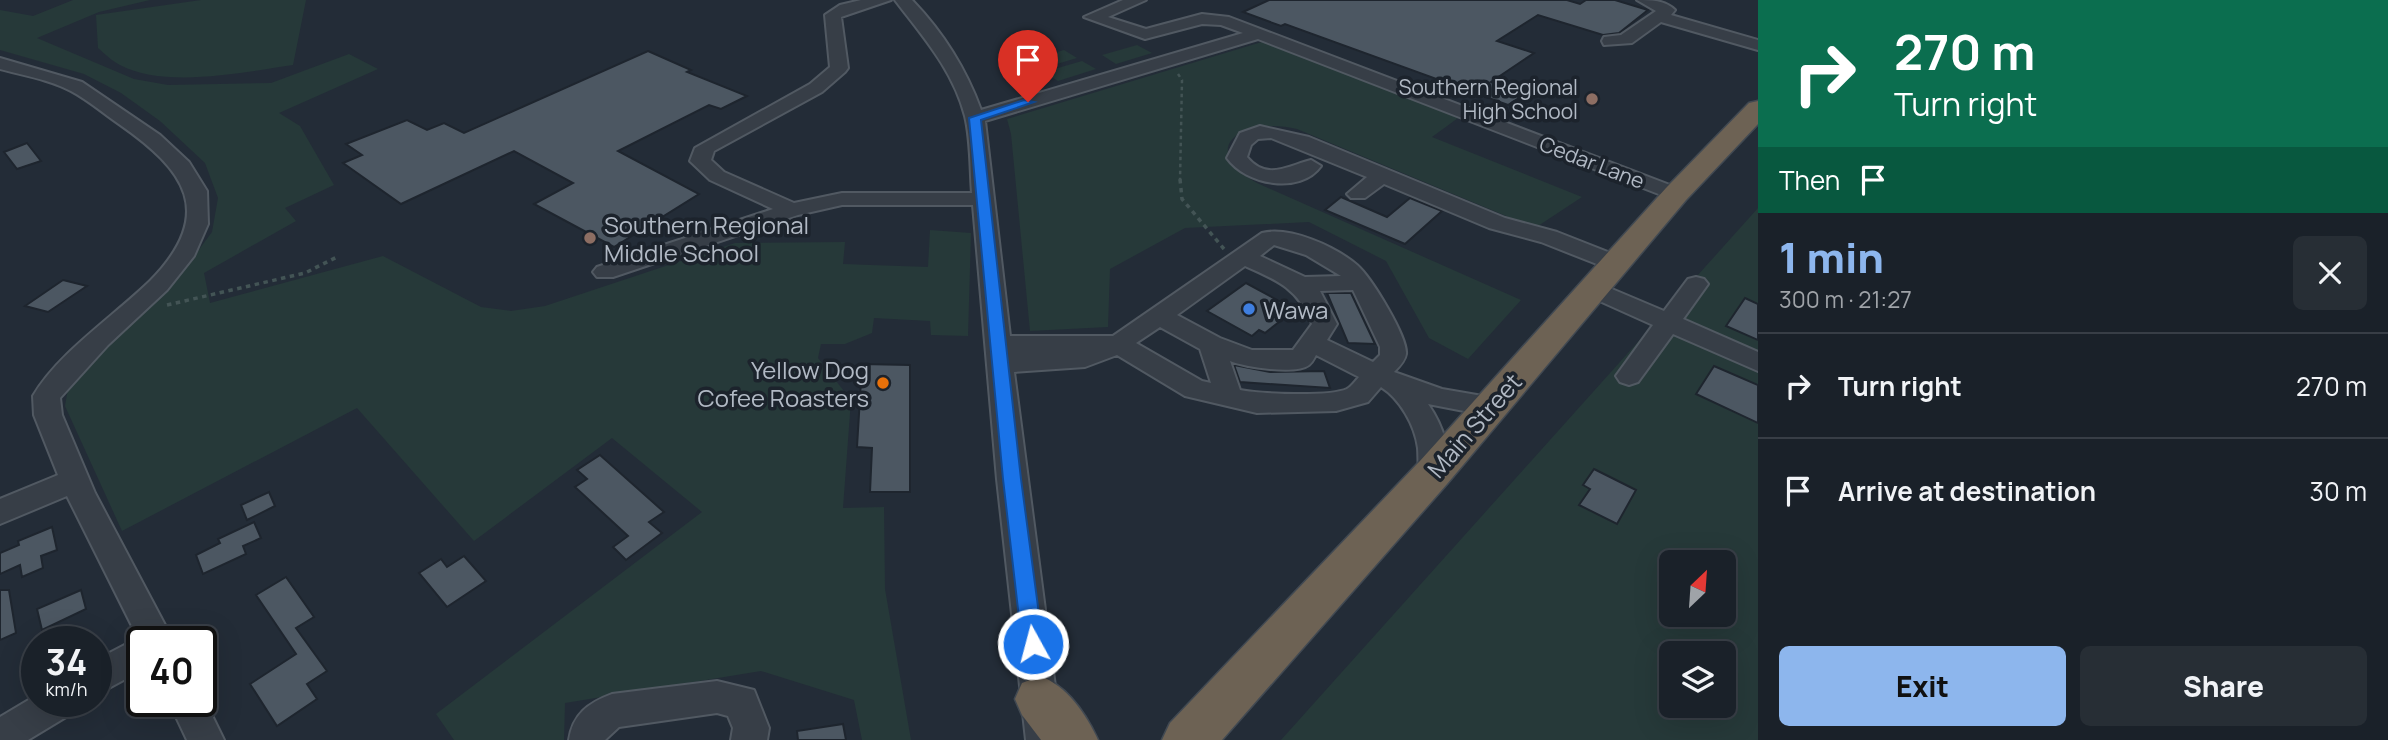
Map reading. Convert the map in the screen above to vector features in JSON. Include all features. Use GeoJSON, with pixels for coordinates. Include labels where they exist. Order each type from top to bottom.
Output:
{"type":"FeatureCollection","features":[{"type":"Feature","properties":{"kind":"highway","name":"Main Street"},"geometry":{"type":"LineString","coordinates":[[1188,740],[1433,473],[1676,194],[1758,109]]}},
{"type":"Feature","properties":{"kind":"highway"},"geometry":{"type":"LineString","coordinates":[[1042,720],[1072,740]]}},
{"type":"Feature","properties":{"kind":"street"},"geometry":{"type":"LineString","coordinates":[[792,210],[717,176],[700,161],[705,148],[816,88],[839,68],[833,15],[846,8],[883,0]]}},
{"type":"Feature","properties":{"kind":"street"},"geometry":{"type":"LineString","coordinates":[[903,0],[926,23],[956,67],[975,118],[999,355],[1042,720]]}},
{"type":"Feature","properties":{"kind":"street"},"geometry":{"type":"LineString","coordinates":[[1135,0],[1092,17],[1145,34],[1202,19],[1223,20],[1469,116]]}},
{"type":"Feature","properties":{"kind":"street"},"geometry":{"type":"LineString","coordinates":[[1645,0],[1664,13],[1758,45]]}},
{"type":"Feature","properties":{"kind":"street"},"geometry":{"type":"LineString","coordinates":[[1223,20],[1231,2]]}},
{"type":"Feature","properties":{"kind":"street"},"geometry":{"type":"LineString","coordinates":[[1610,41],[1626,39],[1664,13],[1758,38]]}},
{"type":"Feature","properties":{"kind":"street"},"geometry":{"type":"LineString","coordinates":[[975,118],[1259,34]]}},
{"type":"Feature","properties":{"kind":"street"},"geometry":{"type":"LineString","coordinates":[[0,63],[76,86],[153,139],[182,166],[196,191],[197,224],[186,251],[159,285],[99,339],[46,396],[48,415],[74,480],[149,626]]}},
{"type":"Feature","properties":{"kind":"street","name":"Cedar Lane"},"geometry":{"type":"LineString","coordinates":[[1469,116],[1676,194]]}},
{"type":"Feature","properties":{"kind":"street"},"geometry":{"type":"LineString","coordinates":[[1311,166],[1298,174],[1275,178],[1250,171],[1237,158],[1237,151],[1240,144],[1252,135],[1272,132],[1291,137],[1517,230],[1541,247],[1604,275],[1668,324],[1758,362]]}},
{"type":"Feature","properties":{"kind":"street"},"geometry":{"type":"LineString","coordinates":[[1358,194],[1382,176]]}},
{"type":"Feature","properties":{"kind":"street"},"geometry":{"type":"LineString","coordinates":[[605,272],[792,210],[842,199],[984,199]]}},
{"type":"Feature","properties":{"kind":"street"},"geometry":{"type":"LineString","coordinates":[[999,355],[1086,358],[1118,344],[1270,238],[1285,239],[1336,262],[1354,275],[1393,347],[1393,357],[1383,378],[1358,395],[1336,401],[1257,403],[1194,389],[1118,344]]}},
{"type":"Feature","properties":{"kind":"street"},"geometry":{"type":"LineString","coordinates":[[1243,257],[1304,284],[1359,284]]}},
{"type":"Feature","properties":{"kind":"street"},"geometry":{"type":"LineString","coordinates":[[1160,316],[1211,344],[1250,359],[1300,359],[1325,324],[1317,300],[1304,284]]}},
{"type":"Feature","properties":{"kind":"street"},"geometry":{"type":"LineString","coordinates":[[1629,376],[1696,284]]}},
{"type":"Feature","properties":{"kind":"street"},"geometry":{"type":"LineString","coordinates":[[1313,343],[1383,378],[1431,398],[1455,404],[1490,405]]}},
{"type":"Feature","properties":{"kind":"street"},"geometry":{"type":"LineString","coordinates":[[1211,344],[1228,396]]}},
{"type":"Feature","properties":{"kind":"street"},"geometry":{"type":"LineString","coordinates":[[1383,378],[1419,408],[1429,424],[1433,473]]}},
{"type":"Feature","properties":{"kind":"street"},"geometry":{"type":"LineString","coordinates":[[0,512],[74,480]]}},
{"type":"Feature","properties":{"kind":"street"},"geometry":{"type":"LineString","coordinates":[[587,740],[589,727],[612,711],[717,697],[741,702],[751,728],[749,740]]}},
{"type":"Feature","properties":{"kind":"street"},"geometry":{"type":"LineString","coordinates":[[0,737],[33,717]]}},
{"type":"Feature","properties":{"kind":"street"},"geometry":{"type":"LineString","coordinates":[[194,717],[206,740]]}},
{"type":"Feature","properties":{"kind":"path"},"geometry":{"type":"LineString","coordinates":[[1162,63],[1177,72],[1182,80],[1178,164],[1182,199],[1226,251],[1243,257]]}},
{"type":"Feature","properties":{"kind":"path"},"geometry":{"type":"LineString","coordinates":[[128,314],[305,273],[339,256]]}},
{"type":"Feature","properties":{"kind":"shaded area"},"geometry":{"type":"Polygon","coordinates":[[[73,0],[150,0],[99,12],[37,38],[134,79],[168,85],[271,83],[349,54],[378,69],[279,113],[300,126],[334,185],[285,208],[296,221],[204,273],[210,303],[383,256],[481,307],[511,311],[545,306],[735,243],[845,242],[843,264],[928,267],[930,230],[971,233],[968,336],[931,335],[930,321],[874,318],[872,333],[845,344],[821,344],[818,358],[851,400],[843,508],[884,507],[885,589],[911,740],[862,740],[854,700],[761,671],[565,703],[564,740],[454,740],[436,714],[702,512],[612,438],[474,541],[357,408],[122,531],[65,406],[69,383],[186,267],[212,232],[218,198],[205,163],[160,121],[121,93],[84,74],[0,50],[0,10],[33,16],[73,0]]]}},
{"type":"Feature","properties":{"kind":"shaded area"},"geometry":{"type":"Polygon","coordinates":[[[201,0],[306,0],[293,65],[205,77],[159,76],[120,65],[98,48],[96,15],[201,0]]]}},
{"type":"Feature","properties":{"kind":"shaded area"},"geometry":{"type":"Polygon","coordinates":[[[1265,41],[1458,118],[1432,137],[1582,197],[1535,228],[1297,129],[1260,127],[1245,131],[1234,138],[1228,147],[1229,158],[1238,170],[1257,183],[1521,300],[1468,359],[1429,338],[1386,261],[1309,222],[1185,228],[1110,269],[1108,327],[1030,331],[1011,134],[1007,119],[1265,41]]]}},
{"type":"Feature","properties":{"kind":"shaded area"},"geometry":{"type":"Polygon","coordinates":[[[1137,45],[1152,53],[1116,64],[1102,55],[1137,45]]]}},
{"type":"Feature","properties":{"kind":"shaded area"},"geometry":{"type":"Polygon","coordinates":[[[1064,50],[1077,58],[1040,69],[1026,61],[1064,50]]]}},
{"type":"Feature","properties":{"kind":"shaded area"},"geometry":{"type":"Polygon","coordinates":[[[1082,61],[1096,69],[1058,81],[1044,72],[1082,61]]]}},
{"type":"Feature","properties":{"kind":"shaded area"},"geometry":{"type":"Polygon","coordinates":[[[1758,208],[1758,740],[1281,740],[1758,208]]]}},
{"type":"Feature","properties":{"kind":"building","name":"Southern Regional High School"},"geometry":{"type":"Polygon","coordinates":[[[1269,0],[1567,0],[1580,4],[1586,0],[1615,0],[1648,10],[1619,33],[1603,35],[1538,15],[1497,41],[1534,53],[1491,82],[1525,94],[1508,105],[1285,24],[1281,26],[1243,12],[1269,0]]]}},
{"type":"Feature","properties":{"kind":"building"},"geometry":{"type":"Polygon","coordinates":[[[648,51],[691,70],[687,72],[747,96],[721,109],[709,105],[618,151],[699,194],[614,247],[534,204],[573,183],[514,151],[401,204],[343,163],[362,155],[346,144],[407,120],[427,130],[444,123],[464,133],[648,51]]]}},
{"type":"Feature","properties":{"kind":"building"},"geometry":{"type":"Polygon","coordinates":[[[27,143],[41,161],[17,169],[4,152],[27,143]]]}},
{"type":"Feature","properties":{"kind":"building"},"geometry":{"type":"Polygon","coordinates":[[[1341,197],[1387,217],[1410,198],[1442,211],[1405,244],[1325,210],[1341,197]]]}},
{"type":"Feature","properties":{"kind":"building"},"geometry":{"type":"Polygon","coordinates":[[[63,280],[87,286],[48,312],[25,306],[63,280]]]}},
{"type":"Feature","properties":{"kind":"building","name":"Wawa"},"geometry":{"type":"Polygon","coordinates":[[[1246,283],[1290,307],[1283,312],[1288,315],[1265,333],[1259,330],[1252,336],[1207,311],[1246,283]]]}},
{"type":"Feature","properties":{"kind":"building"},"geometry":{"type":"Polygon","coordinates":[[[1327,293],[1351,293],[1375,344],[1348,343],[1327,293]]]}},
{"type":"Feature","properties":{"kind":"building"},"geometry":{"type":"Polygon","coordinates":[[[1745,298],[1758,304],[1758,340],[1726,326],[1745,298]]]}},
{"type":"Feature","properties":{"kind":"building"},"geometry":{"type":"Polygon","coordinates":[[[862,364],[910,365],[910,492],[870,492],[872,448],[857,447],[862,364]]]}},
{"type":"Feature","properties":{"kind":"building"},"geometry":{"type":"Polygon","coordinates":[[[1234,365],[1270,372],[1324,371],[1330,388],[1240,382],[1234,365]]]}},
{"type":"Feature","properties":{"kind":"building"},"geometry":{"type":"Polygon","coordinates":[[[1714,366],[1758,385],[1758,423],[1696,394],[1714,366]]]}},
{"type":"Feature","properties":{"kind":"building"},"geometry":{"type":"Polygon","coordinates":[[[600,455],[664,512],[649,522],[662,533],[626,560],[613,547],[628,536],[575,487],[587,479],[577,470],[600,455]]]}},
{"type":"Feature","properties":{"kind":"building"},"geometry":{"type":"Polygon","coordinates":[[[1594,469],[1636,490],[1617,524],[1579,505],[1590,489],[1583,485],[1594,469]]]}},
{"type":"Feature","properties":{"kind":"building"},"geometry":{"type":"Polygon","coordinates":[[[269,492],[275,506],[247,520],[241,505],[269,492]]]}},
{"type":"Feature","properties":{"kind":"building"},"geometry":{"type":"Polygon","coordinates":[[[254,522],[261,538],[243,546],[246,554],[203,574],[196,555],[220,543],[218,539],[254,522]]]}},
{"type":"Feature","properties":{"kind":"building"},"geometry":{"type":"Polygon","coordinates":[[[52,527],[57,550],[41,556],[43,568],[22,577],[20,565],[0,574],[0,553],[19,545],[18,541],[52,527]]]}},
{"type":"Feature","properties":{"kind":"building"},"geometry":{"type":"Polygon","coordinates":[[[464,556],[486,581],[447,607],[419,573],[441,559],[447,567],[464,556]]]}},
{"type":"Feature","properties":{"kind":"building"},"geometry":{"type":"Polygon","coordinates":[[[286,577],[314,617],[296,628],[327,671],[307,684],[317,699],[277,726],[250,684],[296,654],[256,595],[286,577]]]}},
{"type":"Feature","properties":{"kind":"building"},"geometry":{"type":"Polygon","coordinates":[[[0,590],[9,590],[16,633],[0,640],[0,590]]]}},
{"type":"Feature","properties":{"kind":"building"},"geometry":{"type":"Polygon","coordinates":[[[81,590],[86,609],[50,626],[41,626],[37,609],[81,590]]]}},
{"type":"Feature","properties":{"kind":"building"},"geometry":{"type":"Polygon","coordinates":[[[843,724],[846,740],[798,740],[797,731],[843,724]]]}},
{"type":"Feature","properties":{"kind":"place","name":"Southern Regional High School"},"geometry":{"type":"Point","coordinates":[1592,99]}},
{"type":"Feature","properties":{"kind":"place","name":"Southern Regional Middle School"},"geometry":{"type":"Point","coordinates":[590,238]}},
{"type":"Feature","properties":{"kind":"place","name":"Wawa"},"geometry":{"type":"Point","coordinates":[1249,309]}},
{"type":"Feature","properties":{"kind":"place","name":"Yellow Dog Cofee Roasters"},"geometry":{"type":"Point","coordinates":[883,383]}},
{"type":"Feature","properties":{"kind":"route"},"geometry":{"type":"LineString","coordinates":[[1028,102],[975,118],[1012,479],[1033,644]]}}]}
